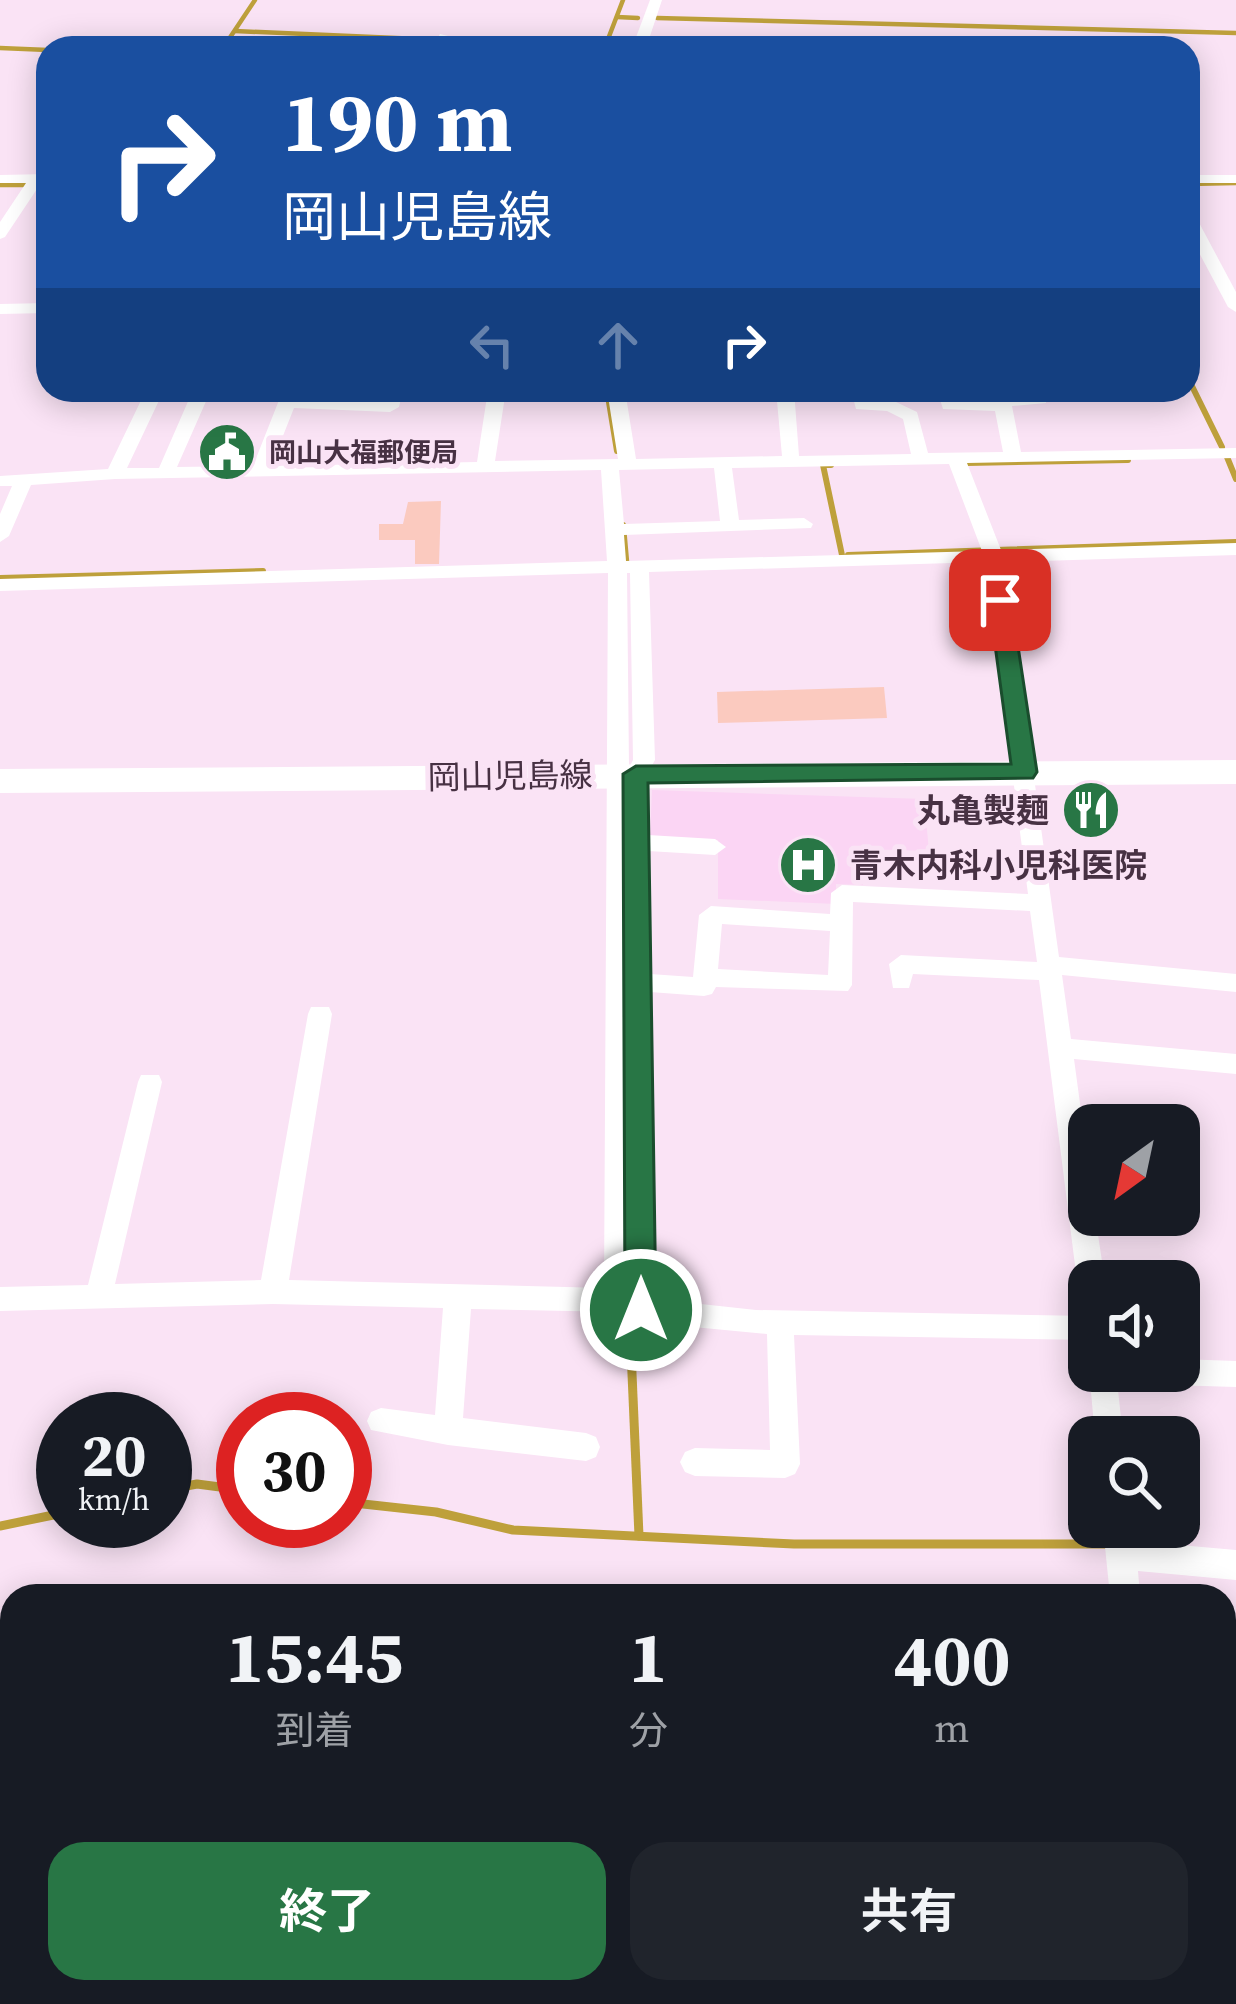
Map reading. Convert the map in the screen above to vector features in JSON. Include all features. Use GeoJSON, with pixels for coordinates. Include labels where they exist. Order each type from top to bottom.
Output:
{"type":"FeatureCollection","features":[{"type":"Feature","properties":{"kind":"main road","name":"岡山児島線"},"geometry":{"type":"LineString","coordinates":[[0,781],[1236,772]]}},
{"type":"Feature","properties":{"kind":"street"},"geometry":{"type":"LineString","coordinates":[[643,36],[656,0]]}},
{"type":"Feature","properties":{"kind":"street"},"geometry":{"type":"LineString","coordinates":[[0,178],[36,181]]}},
{"type":"Feature","properties":{"kind":"street"},"geometry":{"type":"LineString","coordinates":[[1200,179],[1236,178]]}},
{"type":"Feature","properties":{"kind":"street"},"geometry":{"type":"LineString","coordinates":[[0,235],[36,184]]}},
{"type":"Feature","properties":{"kind":"street"},"geometry":{"type":"LineString","coordinates":[[1200,188],[1236,188]]}},
{"type":"Feature","properties":{"kind":"street"},"geometry":{"type":"LineString","coordinates":[[1200,240],[1236,307]]}},
{"type":"Feature","properties":{"kind":"street"},"geometry":{"type":"LineString","coordinates":[[0,309],[36,308]]}},
{"type":"Feature","properties":{"kind":"street"},"geometry":{"type":"LineString","coordinates":[[115,474],[149,402]]}},
{"type":"Feature","properties":{"kind":"street"},"geometry":{"type":"LineString","coordinates":[[166,473],[197,402]]}},
{"type":"Feature","properties":{"kind":"street"},"geometry":{"type":"LineString","coordinates":[[260,471],[287,402]]}},
{"type":"Feature","properties":{"kind":"street"},"geometry":{"type":"LineString","coordinates":[[344,402],[390,407],[391,402]]}},
{"type":"Feature","properties":{"kind":"street"},"geometry":{"type":"LineString","coordinates":[[485,466],[495,402]]}},
{"type":"Feature","properties":{"kind":"street"},"geometry":{"type":"LineString","coordinates":[[616,402],[630,681],[629,1301]]}},
{"type":"Feature","properties":{"kind":"street"},"geometry":{"type":"LineString","coordinates":[[786,402],[791,462]]}},
{"type":"Feature","properties":{"kind":"street"},"geometry":{"type":"LineString","coordinates":[[862,402],[890,406],[910,416],[921,460]]}},
{"type":"Feature","properties":{"kind":"street"},"geometry":{"type":"LineString","coordinates":[[948,402],[1003,406]]}},
{"type":"Feature","properties":{"kind":"street"},"geometry":{"type":"LineString","coordinates":[[1002,402],[1013,458]]}},
{"type":"Feature","properties":{"kind":"street"},"geometry":{"type":"LineString","coordinates":[[0,481],[115,474],[1236,453]]}},
{"type":"Feature","properties":{"kind":"street"},"geometry":{"type":"LineString","coordinates":[[957,460],[992,552],[1088,1260]]}},
{"type":"Feature","properties":{"kind":"street"},"geometry":{"type":"LineString","coordinates":[[722,463],[730,526]]}},
{"type":"Feature","properties":{"kind":"street"},"geometry":{"type":"LineString","coordinates":[[0,536],[24,480]]}},
{"type":"Feature","properties":{"kind":"street"},"geometry":{"type":"LineString","coordinates":[[621,530],[804,524]]}},
{"type":"Feature","properties":{"kind":"street"},"geometry":{"type":"LineString","coordinates":[[0,585],[992,552],[1236,549]]}},
{"type":"Feature","properties":{"kind":"street"},"geometry":{"type":"LineString","coordinates":[[628,842],[715,847]]}},
{"type":"Feature","properties":{"kind":"street"},"geometry":{"type":"LineString","coordinates":[[628,842],[639,982],[629,1081]]}},
{"type":"Feature","properties":{"kind":"street"},"geometry":{"type":"LineString","coordinates":[[706,977],[839,985],[842,893],[1042,903]]}},
{"type":"Feature","properties":{"kind":"street"},"geometry":{"type":"LineString","coordinates":[[639,982],[704,987],[710,915],[841,923]]}},
{"type":"Feature","properties":{"kind":"street"},"geometry":{"type":"LineString","coordinates":[[901,982],[902,964],[1236,983]]}},
{"type":"Feature","properties":{"kind":"street"},"geometry":{"type":"LineString","coordinates":[[272,1292],[320,1014]]}},
{"type":"Feature","properties":{"kind":"street"},"geometry":{"type":"LineString","coordinates":[[1061,1048],[1236,1064]]}},
{"type":"Feature","properties":{"kind":"street"},"geometry":{"type":"LineString","coordinates":[[98,1298],[150,1082]]}},
{"type":"Feature","properties":{"kind":"street"},"geometry":{"type":"LineString","coordinates":[[0,1299],[272,1292],[458,1296],[629,1301],[641,1310],[780,1322],[1068,1328]]}},
{"type":"Feature","properties":{"kind":"street"},"geometry":{"type":"LineString","coordinates":[[448,1432],[458,1296]]}},
{"type":"Feature","properties":{"kind":"street"},"geometry":{"type":"LineString","coordinates":[[694,1462],[785,1464],[780,1322]]}},
{"type":"Feature","properties":{"kind":"street"},"geometry":{"type":"LineString","coordinates":[[1200,1373],[1236,1374]]}},
{"type":"Feature","properties":{"kind":"street"},"geometry":{"type":"LineString","coordinates":[[381,1421],[586,1447]]}},
{"type":"Feature","properties":{"kind":"street"},"geometry":{"type":"LineString","coordinates":[[1121,1548],[1124,1584]]}},
{"type":"Feature","properties":{"kind":"street"},"geometry":{"type":"LineString","coordinates":[[1154,1548],[1236,1565]]}},
{"type":"Feature","properties":{"kind":"shaded area"},"geometry":{"type":"Polygon","coordinates":[[[441,501],[439,564],[415,564],[415,540],[379,540],[379,524],[403,524],[408,502],[441,501]]]}},
{"type":"Feature","properties":{"kind":"shaded area"},"geometry":{"type":"Polygon","coordinates":[[[884,687],[887,718],[718,723],[717,692],[884,687]]]}},
{"type":"Feature","properties":{"kind":"shaded area"},"geometry":{"type":"Polygon","coordinates":[[[652,790],[924,799],[929,851],[861,849],[863,885],[836,884],[836,904],[718,899],[718,840],[650,838],[652,790]]]}},
{"type":"Feature","properties":{"kind":"waterway"},"geometry":{"type":"LineString","coordinates":[[231,36],[255,0]]}},
{"type":"Feature","properties":{"kind":"waterway"},"geometry":{"type":"LineString","coordinates":[[609,36],[623,0]]}},
{"type":"Feature","properties":{"kind":"waterway"},"geometry":{"type":"LineString","coordinates":[[617,17],[638,18]]}},
{"type":"Feature","properties":{"kind":"waterway"},"geometry":{"type":"LineString","coordinates":[[657,18],[1236,33]]}},
{"type":"Feature","properties":{"kind":"waterway"},"geometry":{"type":"LineString","coordinates":[[235,31],[351,36]]}},
{"type":"Feature","properties":{"kind":"waterway"},"geometry":{"type":"LineString","coordinates":[[0,48],[36,50]]}},
{"type":"Feature","properties":{"kind":"waterway"},"geometry":{"type":"LineString","coordinates":[[1200,184],[1236,183]]}},
{"type":"Feature","properties":{"kind":"waterway"},"geometry":{"type":"LineString","coordinates":[[0,185],[36,185]]}},
{"type":"Feature","properties":{"kind":"waterway"},"geometry":{"type":"LineString","coordinates":[[609,402],[617,451]]}},
{"type":"Feature","properties":{"kind":"waterway"},"geometry":{"type":"LineString","coordinates":[[1200,402],[1222,447]]}},
{"type":"Feature","properties":{"kind":"waterway"},"geometry":{"type":"LineString","coordinates":[[1227,457],[1236,479]]}},
{"type":"Feature","properties":{"kind":"waterway"},"geometry":{"type":"LineString","coordinates":[[967,463],[1128,460]]}},
{"type":"Feature","properties":{"kind":"waterway"},"geometry":{"type":"LineString","coordinates":[[831,465],[823,465],[842,555]]}},
{"type":"Feature","properties":{"kind":"waterway"},"geometry":{"type":"LineString","coordinates":[[623,525],[627,570]]}},
{"type":"Feature","properties":{"kind":"waterway"},"geometry":{"type":"LineString","coordinates":[[848,555],[1236,542]]}},
{"type":"Feature","properties":{"kind":"waterway"},"geometry":{"type":"LineString","coordinates":[[0,578],[263,571]]}},
{"type":"Feature","properties":{"kind":"waterway"},"geometry":{"type":"LineString","coordinates":[[629,1304],[639,1536]]}},
{"type":"Feature","properties":{"kind":"waterway"},"geometry":{"type":"LineString","coordinates":[[192,1485],[216,1486]]}},
{"type":"Feature","properties":{"kind":"waterway"},"geometry":{"type":"LineString","coordinates":[[372,1505],[436,1512],[513,1530],[794,1544],[1068,1544]]}},
{"type":"Feature","properties":{"kind":"waterway"},"geometry":{"type":"LineString","coordinates":[[0,1526],[36,1519]]}},
{"type":"Feature","properties":{"kind":"place","name":"岡山大福郵便局"},"geometry":{"type":"Point","coordinates":[227,452]}},
{"type":"Feature","properties":{"kind":"place","name":"丸亀製麺"},"geometry":{"type":"Point","coordinates":[1091,810]}},
{"type":"Feature","properties":{"kind":"place","name":"青木内科小児科医院"},"geometry":{"type":"Point","coordinates":[808,865]}},
{"type":"Feature","properties":{"kind":"route"},"geometry":{"type":"LineString","coordinates":[[641,1310],[636,774],[1025,772],[1000,600]]}}]}
